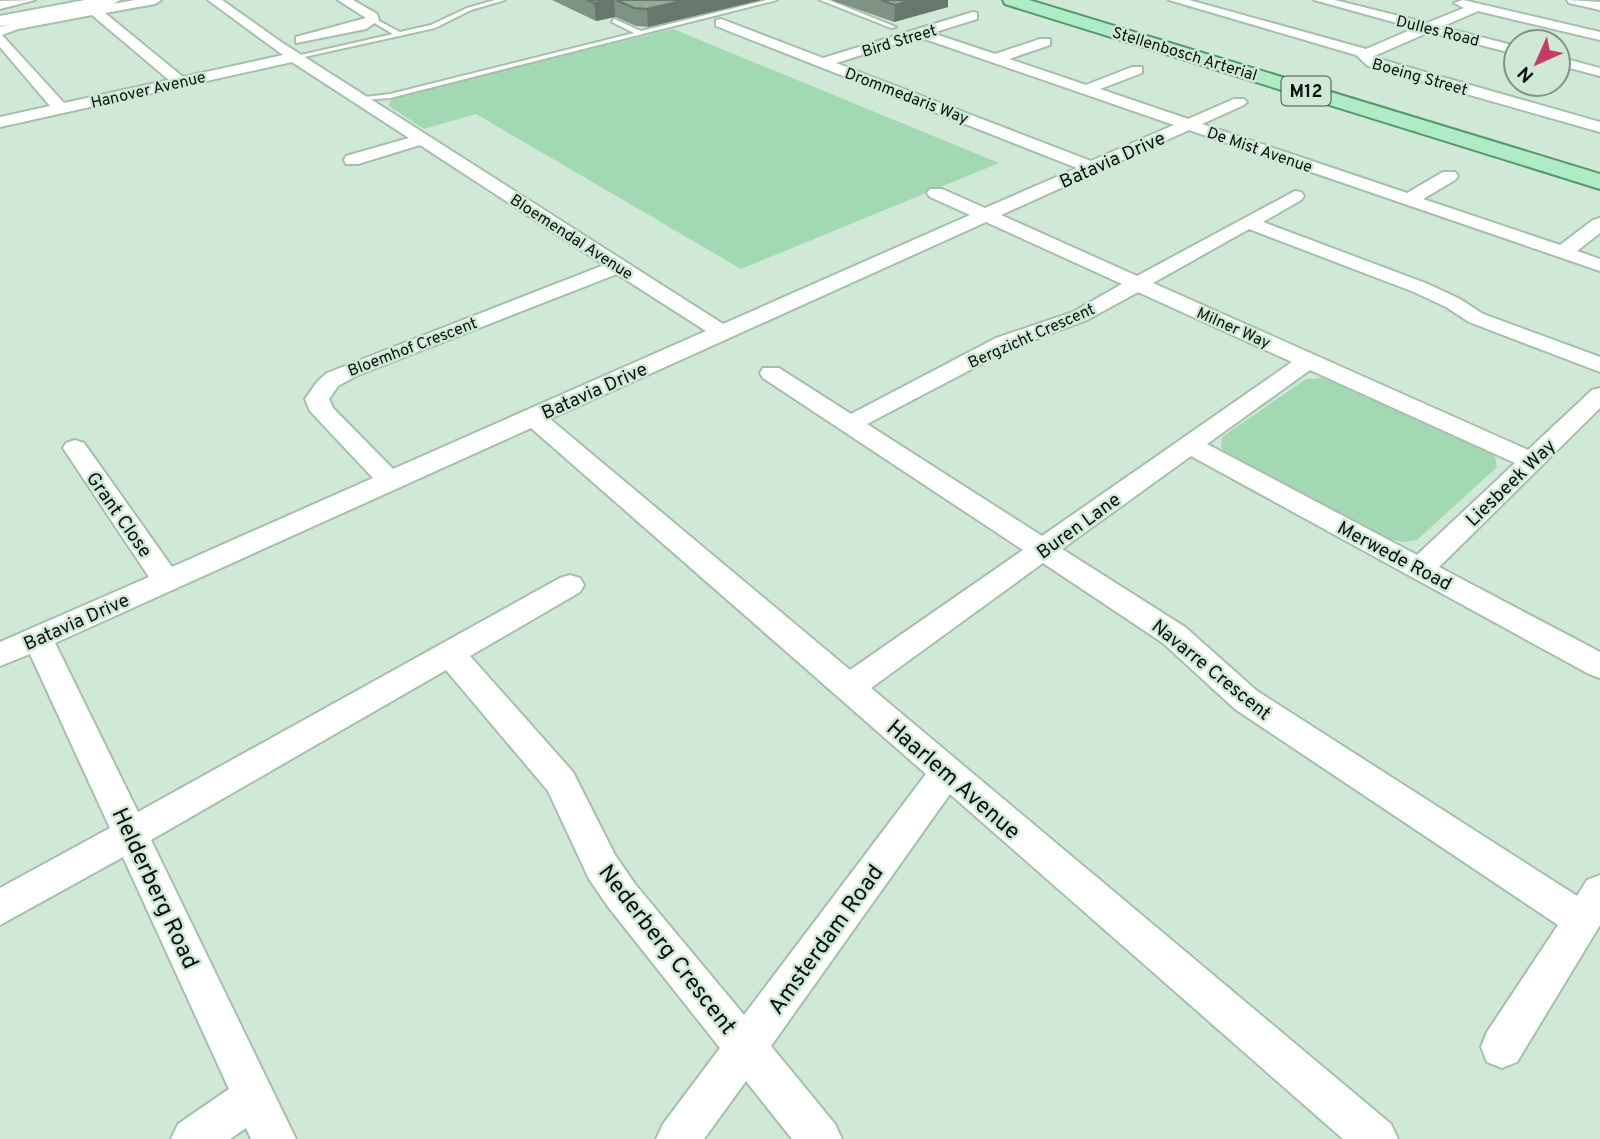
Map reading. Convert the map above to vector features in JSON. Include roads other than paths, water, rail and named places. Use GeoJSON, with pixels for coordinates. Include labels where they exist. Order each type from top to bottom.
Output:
{"type":"FeatureCollection","features":[{"type":"Feature","properties":{"kind":"main road"},"geometry":{"type":"LineString","coordinates":[[0,12],[67,0]]}},
{"type":"Feature","properties":{"kind":"main road"},"geometry":{"type":"LineString","coordinates":[[0,31],[112,0]]}},
{"type":"Feature","properties":{"kind":"main road","name":"Stellenbosch Arterial"},"geometry":{"type":"LineString","coordinates":[[1012,0],[1600,182]]}},
{"type":"Feature","properties":{"kind":"main road","name":"Stellenbosch Arterial"},"geometry":{"type":"LineString","coordinates":[[1062,0],[1574,153]]}},
{"type":"Feature","properties":{"kind":"street"},"geometry":{"type":"LineString","coordinates":[[0,5],[29,0]]}},
{"type":"Feature","properties":{"kind":"street","name":"Bloemendal Avenue"},"geometry":{"type":"LineString","coordinates":[[214,0],[298,48],[367,102],[422,139],[723,332]]}},
{"type":"Feature","properties":{"kind":"street"},"geometry":{"type":"LineString","coordinates":[[344,0],[373,17],[373,20]]}},
{"type":"Feature","properties":{"kind":"street"},"geometry":{"type":"LineString","coordinates":[[1175,0],[1364,53]]}},
{"type":"Feature","properties":{"kind":"street","name":"Dulles Road"},"geometry":{"type":"LineString","coordinates":[[1320,0],[1502,46]]}},
{"type":"Feature","properties":{"kind":"street"},"geometry":{"type":"LineString","coordinates":[[1448,0],[1600,36]]}},
{"type":"Feature","properties":{"kind":"street"},"geometry":{"type":"LineString","coordinates":[[1573,0],[1600,6]]}},
{"type":"Feature","properties":{"kind":"street"},"geometry":{"type":"LineString","coordinates":[[60,108],[0,31],[155,1]]}},
{"type":"Feature","properties":{"kind":"street","name":"Boeing Street"},"geometry":{"type":"LineString","coordinates":[[1476,7],[1364,53],[1363,58],[1600,127]]}},
{"type":"Feature","properties":{"kind":"street"},"geometry":{"type":"LineString","coordinates":[[96,12],[178,81]]}},
{"type":"Feature","properties":{"kind":"street","name":"Bird Street"},"geometry":{"type":"LineString","coordinates":[[825,62],[973,16]]}},
{"type":"Feature","properties":{"kind":"street","name":"Hanover Avenue"},"geometry":{"type":"LineString","coordinates":[[0,122],[178,81],[298,48],[373,20]]}},
{"type":"Feature","properties":{"kind":"street","name":"Drommedaris Way"},"geometry":{"type":"LineString","coordinates":[[721,23],[1093,168]]}},
{"type":"Feature","properties":{"kind":"street","name":"De Mist Avenue"},"geometry":{"type":"LineString","coordinates":[[920,33],[1600,265]]}},
{"type":"Feature","properties":{"kind":"street"},"geometry":{"type":"LineString","coordinates":[[994,59],[1045,42]]}},
{"type":"Feature","properties":{"kind":"street"},"geometry":{"type":"LineString","coordinates":[[1572,65],[1600,72]]}},
{"type":"Feature","properties":{"kind":"street"},"geometry":{"type":"LineString","coordinates":[[1085,90],[1137,70]]}},
{"type":"Feature","properties":{"kind":"street","name":"Batavia Drive"},"geometry":{"type":"LineString","coordinates":[[0,655],[1239,103]]}},
{"type":"Feature","properties":{"kind":"street"},"geometry":{"type":"LineString","coordinates":[[352,160],[422,139]]}},
{"type":"Feature","properties":{"kind":"street"},"geometry":{"type":"LineString","coordinates":[[1409,200],[1449,176]]}},
{"type":"Feature","properties":{"kind":"street","name":"Milner Way"},"geometry":{"type":"LineString","coordinates":[[936,193],[1531,461]]}},
{"type":"Feature","properties":{"kind":"street","name":"Bergzicht Crescent"},"geometry":{"type":"LineString","coordinates":[[850,424],[1004,343],[1063,323],[1295,196]]}},
{"type":"Feature","properties":{"kind":"street"},"geometry":{"type":"LineString","coordinates":[[1247,222],[1436,294],[1476,318],[1600,365]]}},
{"type":"Feature","properties":{"kind":"street"},"geometry":{"type":"LineString","coordinates":[[1563,253],[1600,224]]}},
{"type":"Feature","properties":{"kind":"street","name":"Bloemhof Crescent"},"geometry":{"type":"LineString","coordinates":[[390,481],[322,411],[317,399],[322,387],[337,376],[362,365],[619,267]]}},
{"type":"Feature","properties":{"kind":"street","name":"Buren Lane"},"geometry":{"type":"LineString","coordinates":[[848,688],[1308,361]]}},
{"type":"Feature","properties":{"kind":"street","name":"Navarre Crescent"},"geometry":{"type":"LineString","coordinates":[[771,373],[1174,635],[1246,700],[1591,906],[1502,1046]]}},
{"type":"Feature","properties":{"kind":"street","name":"Liesbeek Way"},"geometry":{"type":"LineString","coordinates":[[1420,569],[1600,395]]}},
{"type":"Feature","properties":{"kind":"street","name":"Haarlem Avenue"},"geometry":{"type":"LineString","coordinates":[[533,417],[1376,1139]]}},
{"type":"Feature","properties":{"kind":"street","name":"Merwede Road"},"geometry":{"type":"LineString","coordinates":[[1190,444],[1600,666]]}},
{"type":"Feature","properties":{"kind":"street","name":"Grant Close"},"geometry":{"type":"LineString","coordinates":[[75,448],[166,580]]}},
{"type":"Feature","properties":{"kind":"street"},"geometry":{"type":"LineString","coordinates":[[0,908],[570,585]]}},
{"type":"Feature","properties":{"kind":"street","name":"Helderberg Road"},"geometry":{"type":"LineString","coordinates":[[38,638],[132,834],[252,1098],[274,1139]]}},
{"type":"Feature","properties":{"kind":"street","name":"Nederberg Crescent"},"geometry":{"type":"LineString","coordinates":[[449,653],[561,782],[601,867],[820,1139]]}},
{"type":"Feature","properties":{"kind":"street","name":"Amsterdam Road"},"geometry":{"type":"LineString","coordinates":[[678,1139],[946,773]]}},
{"type":"Feature","properties":{"kind":"street"},"geometry":{"type":"LineString","coordinates":[[193,1139],[252,1098]]}},
{"type":"Feature","properties":{"kind":"lane"},"geometry":{"type":"LineString","coordinates":[[298,48],[401,35],[433,27],[476,6],[502,0]]}},
{"type":"Feature","properties":{"kind":"lane"},"geometry":{"type":"LineString","coordinates":[[367,102],[774,0]]}},
{"type":"Feature","properties":{"kind":"lane"},"geometry":{"type":"LineString","coordinates":[[822,0],[893,27]]}},
{"type":"Feature","properties":{"kind":"lane"},"geometry":{"type":"LineString","coordinates":[[373,20],[401,35]]}},
{"type":"Feature","properties":{"kind":"lane"},"geometry":{"type":"LineString","coordinates":[[614,21],[641,34]]}},
{"type":"Feature","properties":{"kind":"lane"},"geometry":{"type":"LineString","coordinates":[[367,102],[390,96]]}}]}
